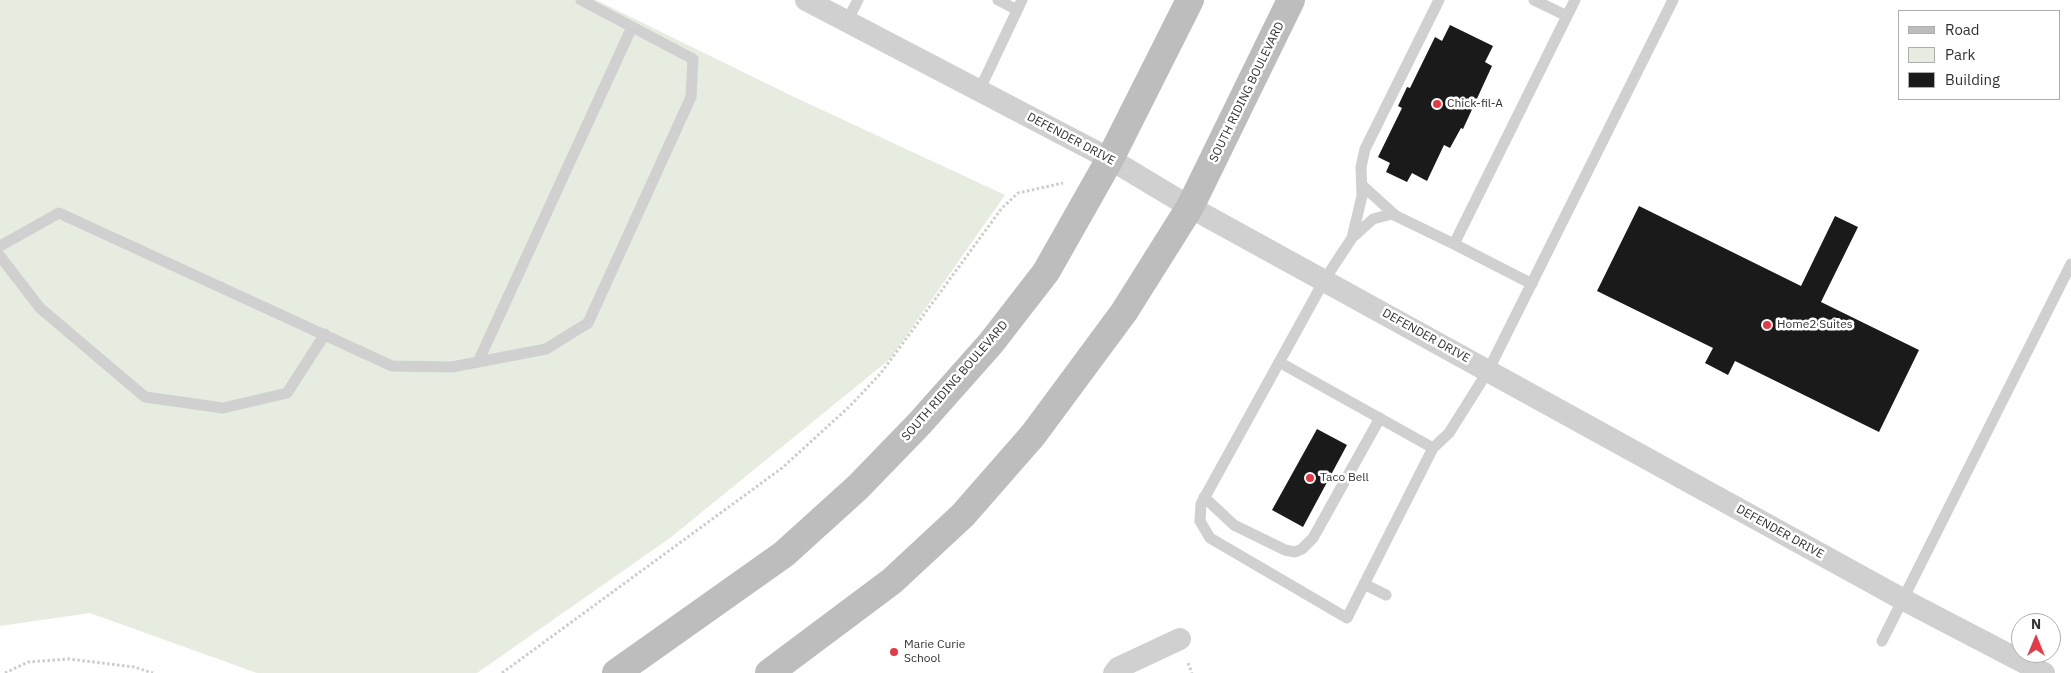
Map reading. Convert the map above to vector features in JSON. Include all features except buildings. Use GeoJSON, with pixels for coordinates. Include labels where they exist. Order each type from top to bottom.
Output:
{"type":"FeatureCollection","features":[{"type":"Feature","properties":{"kind":"street","name":"DEFENDER DRIVE"},"geometry":{"type":"LineString","coordinates":[[806,0],[1110,159],[1190,207],[1902,599],[2044,673]]}},
{"type":"Feature","properties":{"kind":"street","name":"SOUTH RIDING BOULEVARD"},"geometry":{"type":"LineString","coordinates":[[616,673],[784,554],[858,487],[991,343],[1046,272],[1110,159],[1190,0]]}},
{"type":"Feature","properties":{"kind":"street","name":"SOUTH RIDING BOULEVARD"},"geometry":{"type":"LineString","coordinates":[[769,673],[892,581],[964,515],[1033,435],[1124,312],[1190,207],[1291,0]]}},
{"type":"Feature","properties":{"kind":"street"},"geometry":{"type":"LineString","coordinates":[[1114,673],[1118,668],[1180,639]]}},
{"type":"Feature","properties":{"kind":"lane"},"geometry":{"type":"LineString","coordinates":[[0,246],[59,213],[392,366],[452,367],[546,349],[588,323],[691,97],[692,59],[581,0]]}},
{"type":"Feature","properties":{"kind":"lane"},"geometry":{"type":"LineString","coordinates":[[847,22],[858,0]]}},
{"type":"Feature","properties":{"kind":"lane"},"geometry":{"type":"LineString","coordinates":[[979,90],[1020,5],[998,0]]}},
{"type":"Feature","properties":{"kind":"lane"},"geometry":{"type":"LineString","coordinates":[[1352,238],[1363,186],[1361,168],[1365,149],[1439,0]]}},
{"type":"Feature","properties":{"kind":"lane"},"geometry":{"type":"LineString","coordinates":[[1534,0],[1567,16]]}},
{"type":"Feature","properties":{"kind":"lane"},"geometry":{"type":"LineString","coordinates":[[1454,244],[1575,0]]}},
{"type":"Feature","properties":{"kind":"lane"},"geometry":{"type":"LineString","coordinates":[[1396,216],[1382,215],[1373,219],[1352,238],[1325,280],[1204,496],[1200,513],[1200,521],[1210,538],[1347,618],[1433,448],[1449,433],[1488,371],[1670,1]]}},
{"type":"Feature","properties":{"kind":"lane"},"geometry":{"type":"LineString","coordinates":[[478,362],[632,27]]}},
{"type":"Feature","properties":{"kind":"lane"},"geometry":{"type":"LineString","coordinates":[[1363,186],[1396,216],[1532,284]]}},
{"type":"Feature","properties":{"kind":"lane"},"geometry":{"type":"LineString","coordinates":[[0,256],[40,308],[145,397],[223,408],[287,394],[325,334]]}},
{"type":"Feature","properties":{"kind":"lane"},"geometry":{"type":"LineString","coordinates":[[1882,641],[2071,264]]}},
{"type":"Feature","properties":{"kind":"lane"},"geometry":{"type":"LineString","coordinates":[[1279,362],[1433,448]]}},
{"type":"Feature","properties":{"kind":"lane"},"geometry":{"type":"LineString","coordinates":[[1204,496],[1234,525],[1285,550],[1294,552],[1302,549],[1313,538],[1380,418]]}},
{"type":"Feature","properties":{"kind":"lane"},"geometry":{"type":"LineString","coordinates":[[1364,584],[1386,595]]}},
{"type":"Feature","properties":{"kind":"path"},"geometry":{"type":"LineString","coordinates":[[502,673],[782,468],[850,406],[881,373],[1002,208],[1018,193],[1067,183],[1092,190]]}},
{"type":"Feature","properties":{"kind":"path"},"geometry":{"type":"LineString","coordinates":[[4,673],[28,662],[68,659],[134,667],[152,673]]}},
{"type":"Feature","properties":{"kind":"green space"},"geometry":{"type":"Polygon","coordinates":[[[0,0],[596,0],[792,96],[1005,195],[890,359],[670,538],[477,673],[257,673],[90,613],[0,626],[0,0]]]}},
{"type":"Feature","properties":{"kind":"place","name":"Chick-fil-A"},"geometry":{"type":"Point","coordinates":[1437,104]}},
{"type":"Feature","properties":{"kind":"place","name":"Home2 Suites"},"geometry":{"type":"Point","coordinates":[1767,325]}},
{"type":"Feature","properties":{"kind":"place","name":"Taco Bell"},"geometry":{"type":"Point","coordinates":[1310,478]}},
{"type":"Feature","properties":{"kind":"place","name":"Marie Curie School"},"geometry":{"type":"Point","coordinates":[894,652]}}]}
